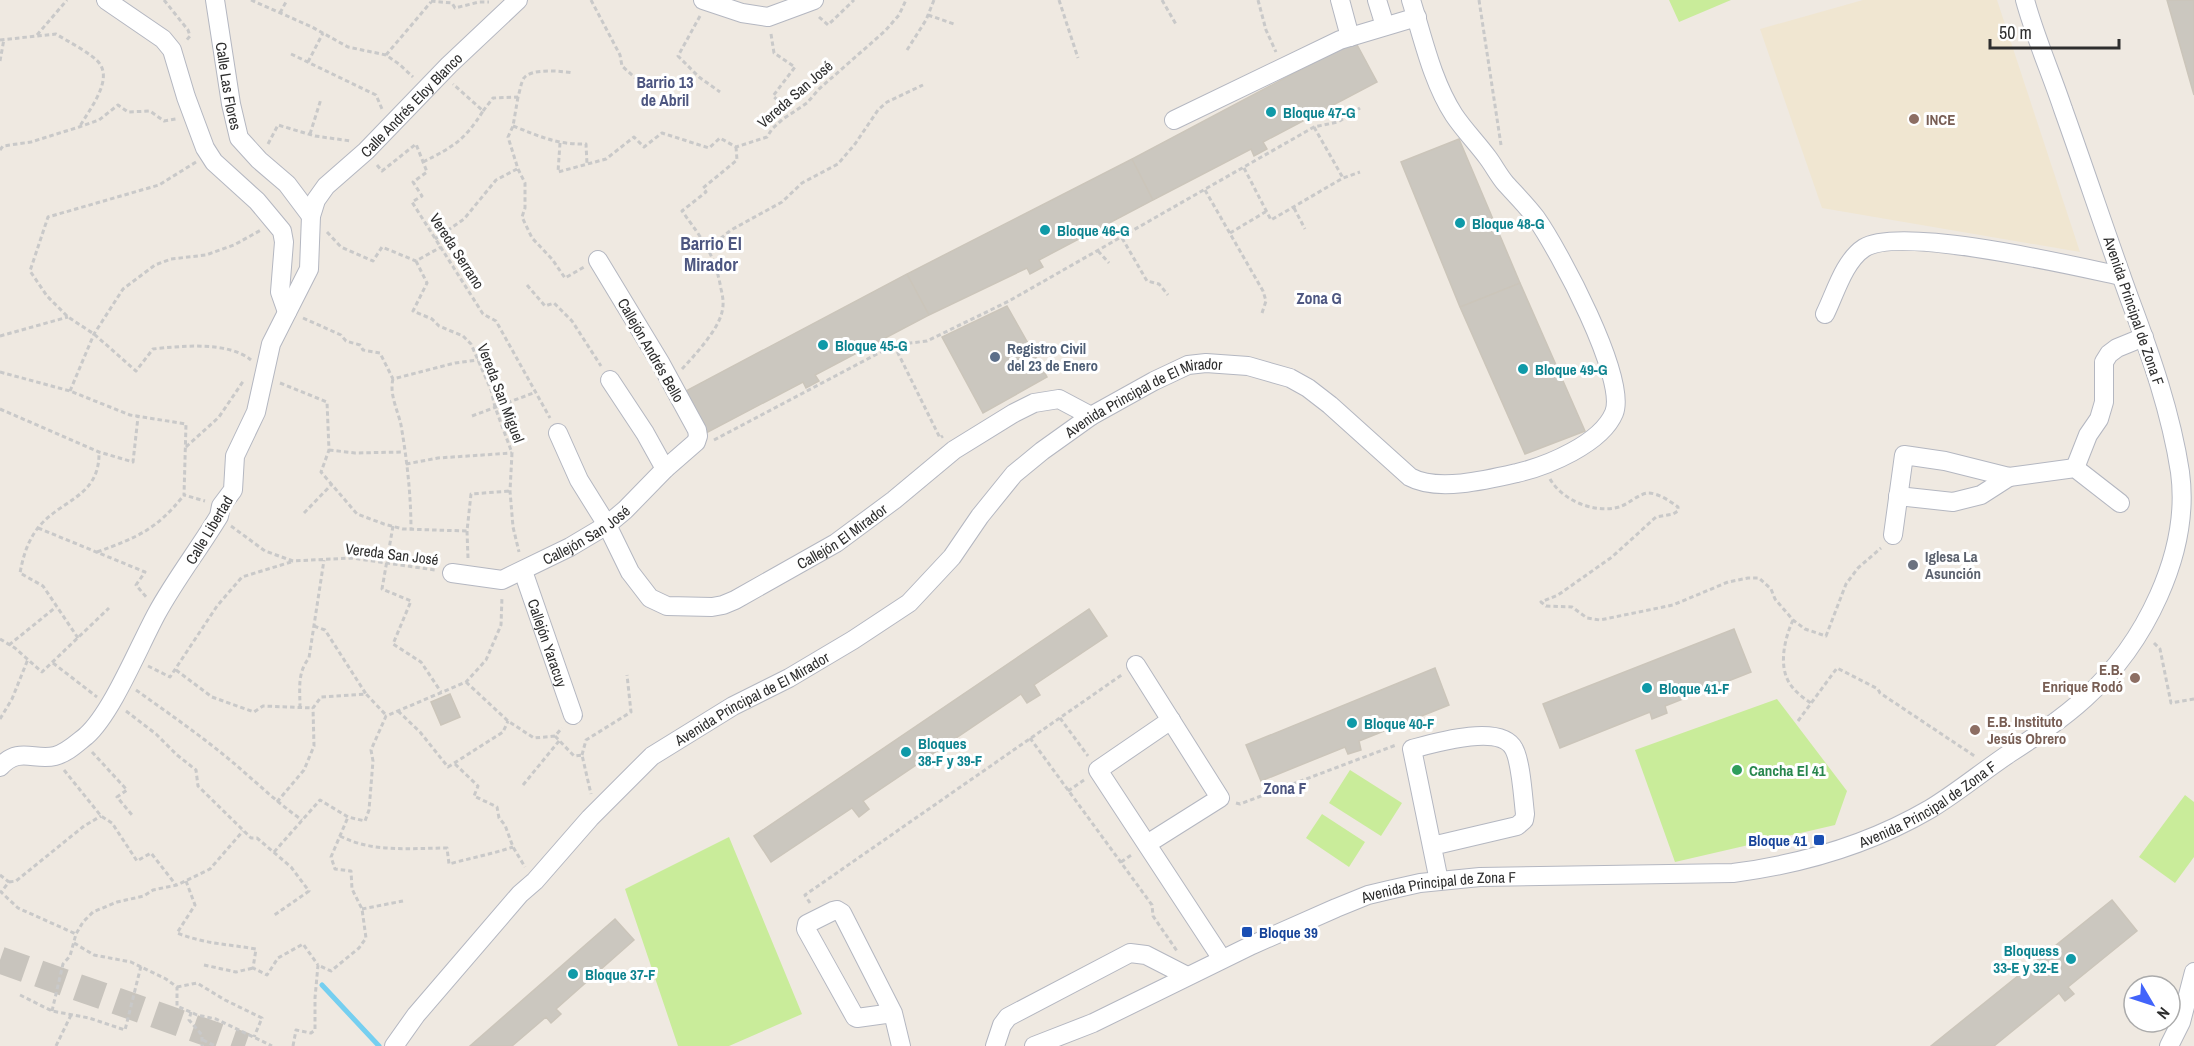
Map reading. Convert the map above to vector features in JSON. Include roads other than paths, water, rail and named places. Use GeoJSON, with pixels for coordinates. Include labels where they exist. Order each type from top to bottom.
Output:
{"type":"FeatureCollection","features":[{"type":"Feature","properties":{"kind":"street"},"geometry":{"type":"LineString","coordinates":[[106,0],[163,39],[172,50],[192,115],[209,154],[227,175],[257,201],[282,231],[284,242],[280,292],[287,312]]}},
{"type":"Feature","properties":{"kind":"street","name":"Calle Las Flores"},"geometry":{"type":"LineString","coordinates":[[215,0],[237,132],[245,146],[287,184],[311,216]]}},
{"type":"Feature","properties":{"kind":"street","name":"Calle Andrés Eloy Blanco"},"geometry":{"type":"LineString","coordinates":[[311,216],[316,200],[326,186],[366,151],[518,0]]}},
{"type":"Feature","properties":{"kind":"street"},"geometry":{"type":"LineString","coordinates":[[1340,0],[1350,37]]}},
{"type":"Feature","properties":{"kind":"street"},"geometry":{"type":"LineString","coordinates":[[1377,0],[1385,26]]}},
{"type":"Feature","properties":{"kind":"street","name":"Avenida Principal de Zona F"},"geometry":{"type":"LineString","coordinates":[[1038,1045],[1093,1023],[1222,958],[1368,895],[1420,883],[1480,877],[1733,873],[1764,869],[1828,853],[1866,839],[1928,810],[2058,721],[2087,697],[2113,669],[2142,631],[2162,586],[2175,549],[2181,505],[2180,473],[2157,372],[2121,276],[2025,0]]}},
{"type":"Feature","properties":{"kind":"street"},"geometry":{"type":"LineString","coordinates":[[706,1],[742,13],[768,17],[815,7]]}},
{"type":"Feature","properties":{"kind":"street"},"geometry":{"type":"LineString","coordinates":[[1174,120],[1340,40],[1385,26],[1414,8]]}},
{"type":"Feature","properties":{"kind":"street","name":"Avenida Principal de El Mirador"},"geometry":{"type":"LineString","coordinates":[[394,1046],[416,1015],[520,894],[535,881],[626,780],[652,756],[733,706],[844,646],[909,603],[952,557],[980,516],[1014,474],[1091,416],[1154,381],[1188,365],[1206,363],[1248,366],[1290,378],[1308,388],[1349,420],[1394,464],[1420,482],[1447,484],[1503,477],[1542,466],[1569,454],[1608,424],[1615,412],[1617,398],[1614,381],[1588,315],[1552,243],[1535,216],[1505,182],[1453,114],[1433,67],[1414,8]]}},
{"type":"Feature","properties":{"kind":"street","name":"Calle Libertad"},"geometry":{"type":"LineString","coordinates":[[0,767],[4,762],[21,754],[54,757],[66,752],[87,736],[110,703],[159,610],[233,490],[235,456],[256,412],[258,374],[309,269],[311,216]]}},
{"type":"Feature","properties":{"kind":"street"},"geometry":{"type":"LineString","coordinates":[[1825,314],[1851,262],[1858,253],[1877,243],[1912,242],[1968,246],[2121,276]]}},
{"type":"Feature","properties":{"kind":"street","name":"Callejón Andrés Bello"},"geometry":{"type":"LineString","coordinates":[[598,260],[697,430],[698,436],[695,443]]}},
{"type":"Feature","properties":{"kind":"street"},"geometry":{"type":"LineString","coordinates":[[2075,468],[2088,435],[2099,419],[2104,402],[2104,362],[2117,348],[2144,337]]}},
{"type":"Feature","properties":{"kind":"street"},"geometry":{"type":"LineString","coordinates":[[610,380],[645,433],[665,469]]}},
{"type":"Feature","properties":{"kind":"street","name":"Callejón El Mirador"},"geometry":{"type":"LineString","coordinates":[[558,433],[579,480],[607,525],[630,572],[651,598],[667,606],[723,606],[836,543],[972,438],[1034,404],[1059,399],[1091,416]]}},
{"type":"Feature","properties":{"kind":"street","name":"Callejón San José"},"geometry":{"type":"LineString","coordinates":[[460,574],[502,580],[570,547],[607,525],[695,443]]}},
{"type":"Feature","properties":{"kind":"street"},"geometry":{"type":"LineString","coordinates":[[1893,535],[1904,455],[1945,461],[2009,477],[2075,468],[2120,503]]}},
{"type":"Feature","properties":{"kind":"street"},"geometry":{"type":"LineString","coordinates":[[1898,496],[1953,502],[1981,495],[2009,477]]}},
{"type":"Feature","properties":{"kind":"street","name":"Callejón Yaracuy"},"geometry":{"type":"LineString","coordinates":[[523,571],[573,716]]}},
{"type":"Feature","properties":{"kind":"street"},"geometry":{"type":"LineString","coordinates":[[1136,665],[1220,798],[1147,844]]}},
{"type":"Feature","properties":{"kind":"street"},"geometry":{"type":"LineString","coordinates":[[1171,720],[1098,770],[1222,958]]}},
{"type":"Feature","properties":{"kind":"street"},"geometry":{"type":"LineString","coordinates":[[1432,846],[1517,826],[1524,820],[1516,751],[1510,742],[1502,738],[1482,735],[1436,742],[1412,749],[1439,881]]}},
{"type":"Feature","properties":{"kind":"street"},"geometry":{"type":"LineString","coordinates":[[893,1013],[855,1017],[806,929],[807,924],[837,910],[842,914],[893,1013],[901,1046]]}},
{"type":"Feature","properties":{"kind":"street"},"geometry":{"type":"LineString","coordinates":[[995,1046],[1002,1025],[1008,1017],[1130,953],[1146,955],[1189,975]]}},
{"type":"Feature","properties":{"kind":"street"},"geometry":{"type":"LineString","coordinates":[[2169,1046],[2181,1022],[2194,972]]}},
{"type":"Feature","properties":{"kind":"waterway"},"geometry":{"type":"LineString","coordinates":[[322,985],[379,1046]]}},
{"type":"Feature","properties":{"kind":"tunnel"},"geometry":{"type":"LineString","coordinates":[[0,960],[245,1046]]}},
{"type":"Feature","properties":{"kind":"place","name":"Bloque 47-G"},"geometry":{"type":"Point","coordinates":[1271,112]}},
{"type":"Feature","properties":{"kind":"place","name":"INCE"},"geometry":{"type":"Point","coordinates":[1914,119]}},
{"type":"Feature","properties":{"kind":"place","name":"Bloque 48-G"},"geometry":{"type":"Point","coordinates":[1460,223]}},
{"type":"Feature","properties":{"kind":"place","name":"Bloque 46-G"},"geometry":{"type":"Point","coordinates":[1045,230]}},
{"type":"Feature","properties":{"kind":"place","name":"Bloque 45-G"},"geometry":{"type":"Point","coordinates":[823,345]}},
{"type":"Feature","properties":{"kind":"place","name":"Registro Civil del 23 de Enero"},"geometry":{"type":"Point","coordinates":[995,357]}},
{"type":"Feature","properties":{"kind":"place","name":"Bloque 49-G"},"geometry":{"type":"Point","coordinates":[1523,369]}},
{"type":"Feature","properties":{"kind":"place","name":"Iglesa La Asunción"},"geometry":{"type":"Point","coordinates":[1913,565]}},
{"type":"Feature","properties":{"kind":"place","name":"E.B. Enrique Rodó"},"geometry":{"type":"Point","coordinates":[2135,678]}},
{"type":"Feature","properties":{"kind":"place","name":"Bloque 41-F"},"geometry":{"type":"Point","coordinates":[1647,688]}},
{"type":"Feature","properties":{"kind":"place","name":"Bloque 40-F"},"geometry":{"type":"Point","coordinates":[1352,723]}},
{"type":"Feature","properties":{"kind":"place","name":"E.B. Instituto Jesús Obrero"},"geometry":{"type":"Point","coordinates":[1975,730]}},
{"type":"Feature","properties":{"kind":"place","name":"Bloques 38-F y 39-F"},"geometry":{"type":"Point","coordinates":[906,752]}},
{"type":"Feature","properties":{"kind":"place","name":"Cancha El 41"},"geometry":{"type":"Point","coordinates":[1737,770]}},
{"type":"Feature","properties":{"kind":"place","name":"Bloque 41"},"geometry":{"type":"Point","coordinates":[1819,840]}},
{"type":"Feature","properties":{"kind":"place","name":"Bloque 39"},"geometry":{"type":"Point","coordinates":[1247,932]}},
{"type":"Feature","properties":{"kind":"place","name":"Bloquess 33-E y 32-E"},"geometry":{"type":"Point","coordinates":[2071,959]}},
{"type":"Feature","properties":{"kind":"place","name":"Bloque 37-F"},"geometry":{"type":"Point","coordinates":[573,974]}},
{"type":"Feature","properties":{"kind":"district","name":"Barrio 13 de Abril"},"geometry":{"type":"Point","coordinates":[665,91]}},
{"type":"Feature","properties":{"kind":"district","name":"Barrio El Mirador"},"geometry":{"type":"Point","coordinates":[711,253]}},
{"type":"Feature","properties":{"kind":"district","name":"Zona G"},"geometry":{"type":"Point","coordinates":[1319,298]}},
{"type":"Feature","properties":{"kind":"district","name":"Zona F"},"geometry":{"type":"Point","coordinates":[1285,788]}}]}
